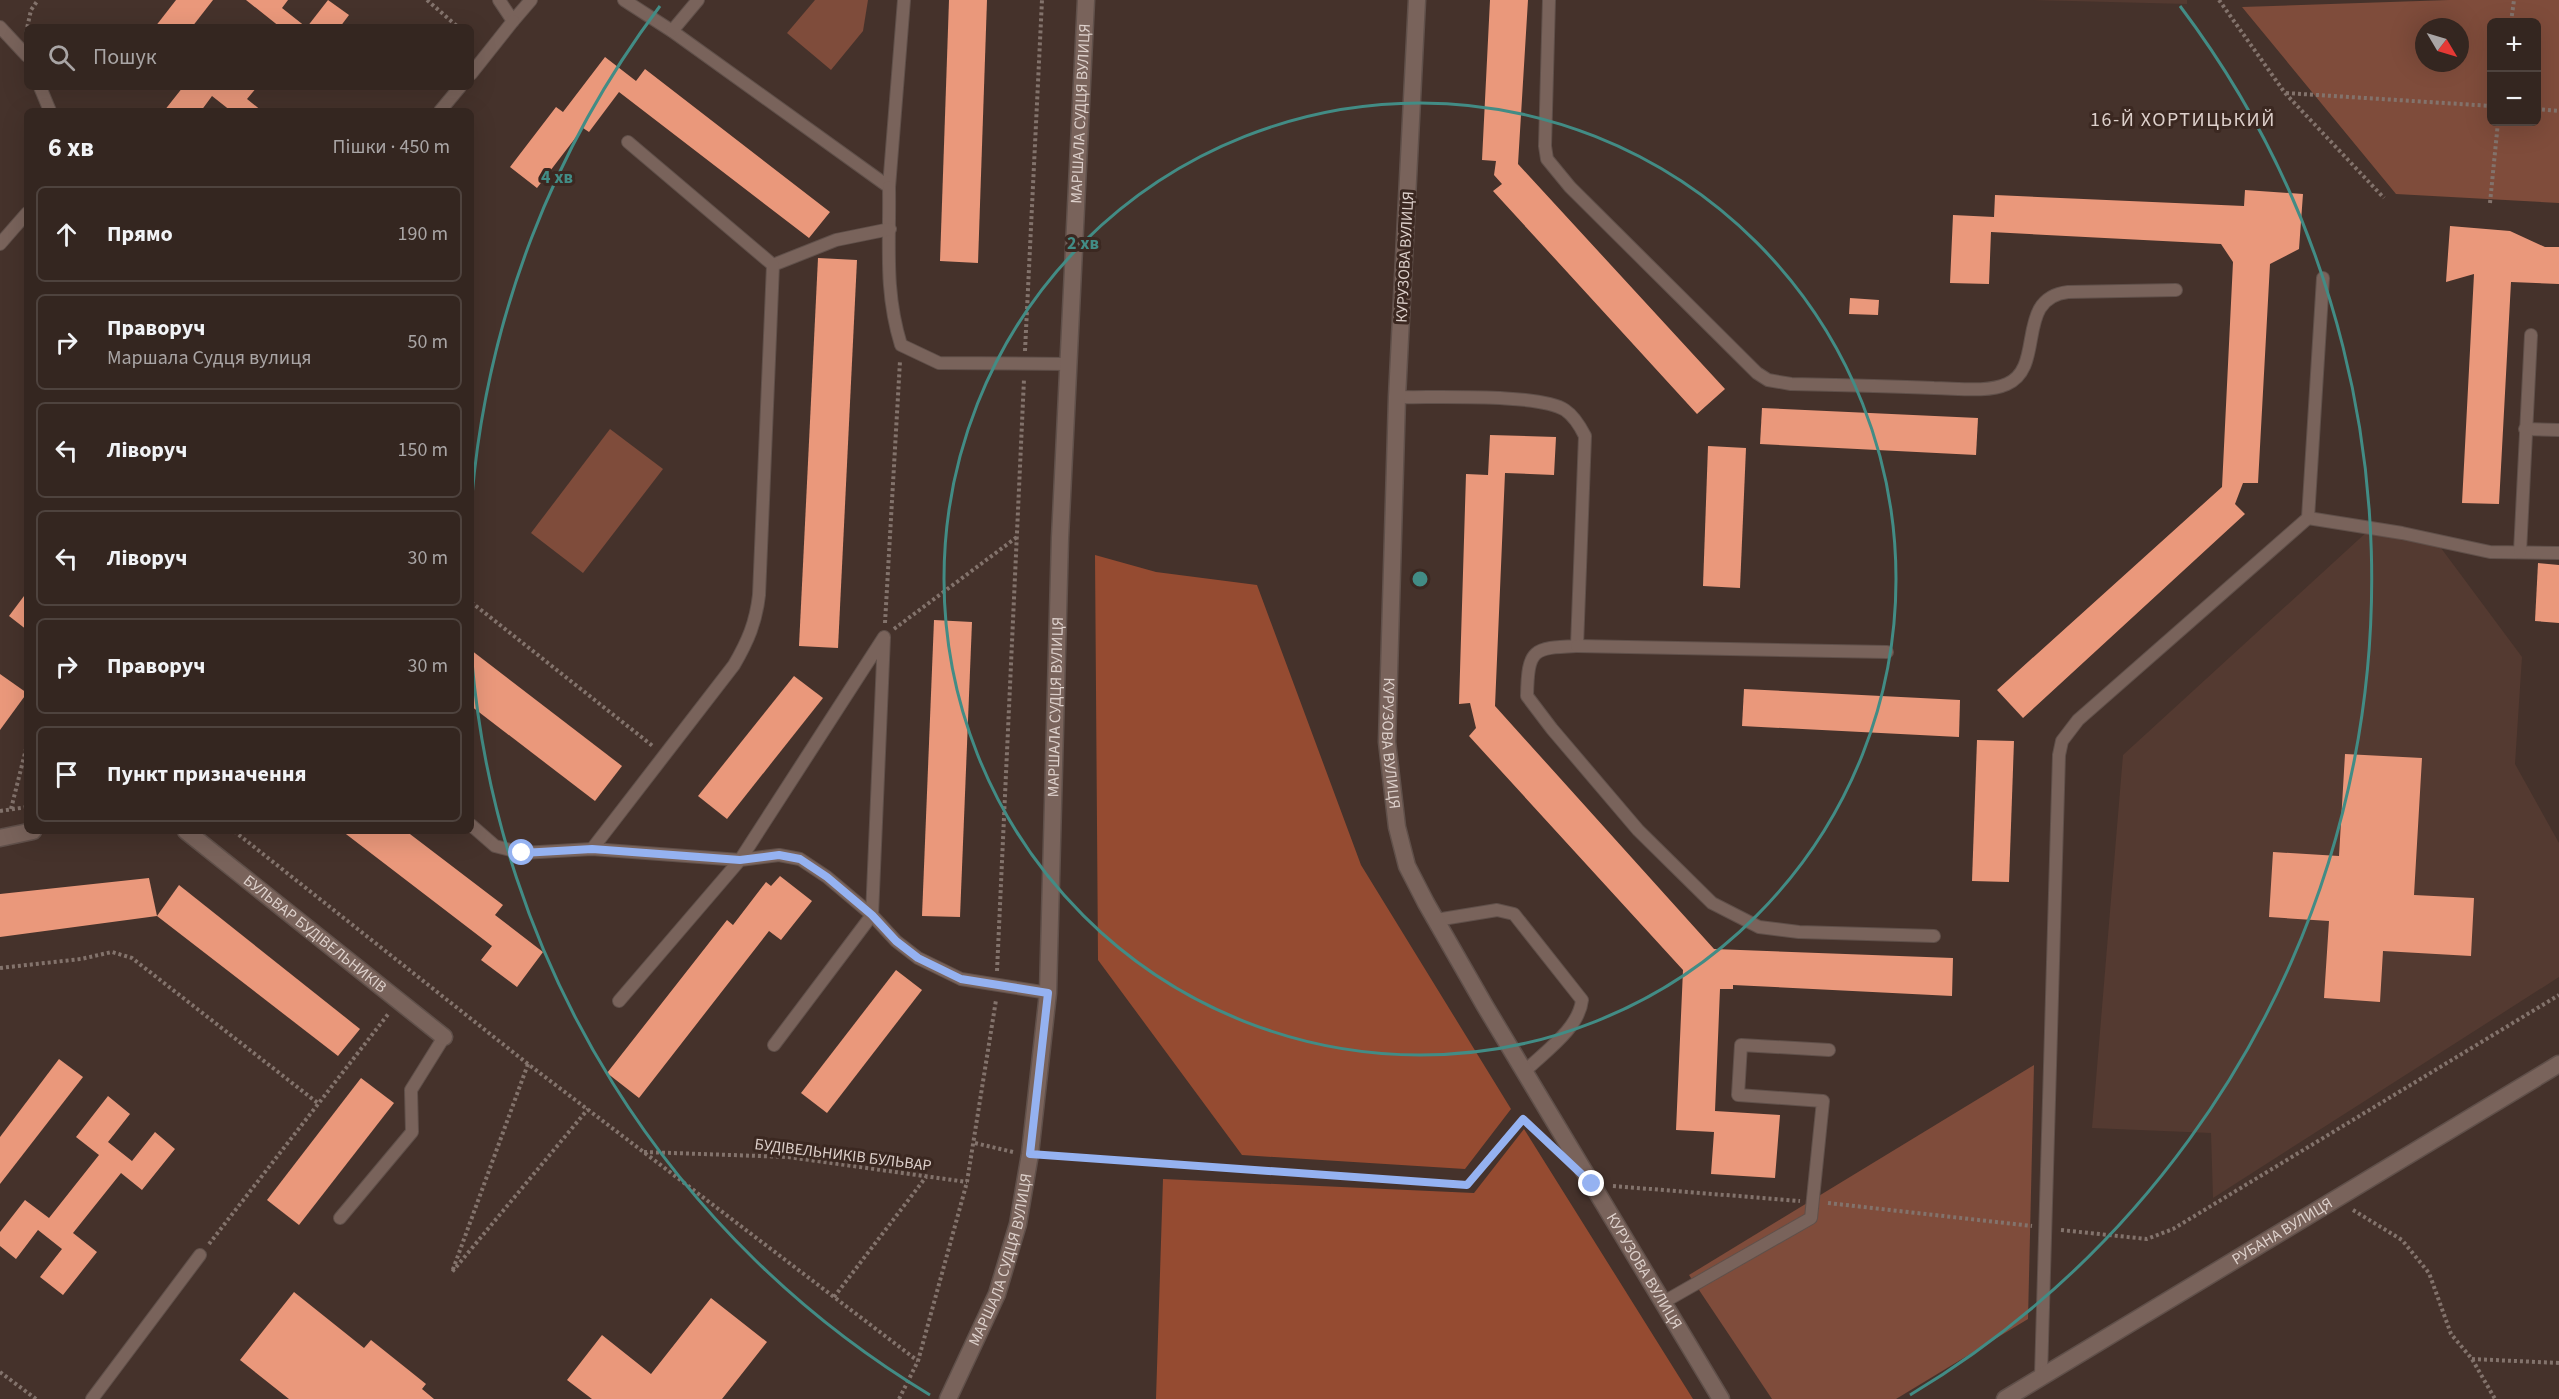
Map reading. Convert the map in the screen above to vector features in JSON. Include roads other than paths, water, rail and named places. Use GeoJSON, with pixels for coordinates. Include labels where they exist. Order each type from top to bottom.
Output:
{"type":"FeatureCollection","features":[{"type":"Feature","properties":{"kind":"street","name":"МАРШАЛА СУДЦЯ ВУЛИЦЯ"},"geometry":{"type":"LineString","coordinates":[[948,1399],[997,1294],[1018,1224],[1030,1154],[1048,993],[1058,617],[1086,0]]}},
{"type":"Feature","properties":{"kind":"street","name":"КУРУЗОВА ВУЛИЦЯ"},"geometry":{"type":"LineString","coordinates":[[1416,0],[1397,397],[1387,742],[1396,827],[1407,866],[1436,920],[1524,1072],[1721,1399]]}},
{"type":"Feature","properties":{"kind":"street"},"geometry":{"type":"LineString","coordinates":[[0,838],[24,833]]}},
{"type":"Feature","properties":{"kind":"street","name":"БУЛЬВАР БУДІВЕЛЬНИКІВ"},"geometry":{"type":"LineString","coordinates":[[190,834],[444,1037]]}},
{"type":"Feature","properties":{"kind":"street","name":"РУБАНА ВУЛИЦЯ"},"geometry":{"type":"LineString","coordinates":[[2005,1399],[2559,1064]]}},
{"type":"Feature","properties":{"kind":"lane"},"geometry":{"type":"LineString","coordinates":[[499,0],[513,21]]}},
{"type":"Feature","properties":{"kind":"lane"},"geometry":{"type":"LineString","coordinates":[[474,70],[531,0]]}},
{"type":"Feature","properties":{"kind":"lane"},"geometry":{"type":"LineString","coordinates":[[624,0],[672,31],[889,188]]}},
{"type":"Feature","properties":{"kind":"lane"},"geometry":{"type":"LineString","coordinates":[[672,31],[698,0]]}},
{"type":"Feature","properties":{"kind":"lane"},"geometry":{"type":"LineString","coordinates":[[904,0],[889,188],[888,269],[891,315],[901,345],[939,363],[1070,364]]}},
{"type":"Feature","properties":{"kind":"lane"},"geometry":{"type":"LineString","coordinates":[[1549,0],[1545,146],[1547,159],[1569,187],[1757,373],[1768,380],[1791,384],[1944,388],[2006,385],[2021,374],[2039,309],[2052,296],[2068,292],[2176,290]]}},
{"type":"Feature","properties":{"kind":"lane"},"geometry":{"type":"LineString","coordinates":[[0,27],[24,51]]}},
{"type":"Feature","properties":{"kind":"lane"},"geometry":{"type":"LineString","coordinates":[[41,90],[49,108]]}},
{"type":"Feature","properties":{"kind":"lane"},"geometry":{"type":"LineString","coordinates":[[442,108],[458,90]]}},
{"type":"Feature","properties":{"kind":"lane"},"geometry":{"type":"LineString","coordinates":[[628,142],[773,265]]}},
{"type":"Feature","properties":{"kind":"lane"},"geometry":{"type":"LineString","coordinates":[[0,244],[24,216]]}},
{"type":"Feature","properties":{"kind":"lane"},"geometry":{"type":"LineString","coordinates":[[773,265],[837,240],[890,229]]}},
{"type":"Feature","properties":{"kind":"lane"},"geometry":{"type":"LineString","coordinates":[[592,849],[734,665],[750,636],[757,615],[773,265]]}},
{"type":"Feature","properties":{"kind":"lane"},"geometry":{"type":"LineString","coordinates":[[2041,1376],[2062,741],[2078,720],[2308,518],[2323,278]]}},
{"type":"Feature","properties":{"kind":"lane"},"geometry":{"type":"LineString","coordinates":[[2520,552],[2531,335]]}},
{"type":"Feature","properties":{"kind":"lane"},"geometry":{"type":"LineString","coordinates":[[1397,397],[1538,400],[1564,410],[1577,422],[1585,436],[1577,646]]}},
{"type":"Feature","properties":{"kind":"lane"},"geometry":{"type":"LineString","coordinates":[[2525,429],[2559,430]]}},
{"type":"Feature","properties":{"kind":"lane"},"geometry":{"type":"LineString","coordinates":[[2308,518],[2402,533],[2463,548],[2559,553]]}},
{"type":"Feature","properties":{"kind":"lane"},"geometry":{"type":"LineString","coordinates":[[619,1001],[740,860],[884,637],[872,915],[774,1045]]}},
{"type":"Feature","properties":{"kind":"lane"},"geometry":{"type":"LineString","coordinates":[[1887,652],[1543,647],[1532,658],[1527,689],[1530,703],[1638,830],[1712,903],[1758,927],[1799,932],[1934,936]]}},
{"type":"Feature","properties":{"kind":"lane"},"geometry":{"type":"LineString","coordinates":[[474,828],[495,846],[522,853],[592,849],[740,860],[779,855],[800,859],[827,877],[872,915],[896,941],[918,958],[961,979],[1048,993]]}},
{"type":"Feature","properties":{"kind":"lane"},"geometry":{"type":"LineString","coordinates":[[1436,920],[1497,909],[1514,914],[1582,1000],[1581,1013],[1571,1026],[1524,1072]]}},
{"type":"Feature","properties":{"kind":"lane"},"geometry":{"type":"LineString","coordinates":[[340,1218],[412,1132],[411,1090],[444,1037]]}},
{"type":"Feature","properties":{"kind":"lane"},"geometry":{"type":"LineString","coordinates":[[1662,1303],[1811,1218],[1824,1101],[1738,1095],[1741,1046],[1829,1050]]}},
{"type":"Feature","properties":{"kind":"lane"},"geometry":{"type":"LineString","coordinates":[[92,1399],[200,1255]]}},
{"type":"Feature","properties":{"kind":"district","name":"16-Й ХОРТИЦЬКИЙ"},"geometry":{"type":"Point","coordinates":[2183,120]}}]}
